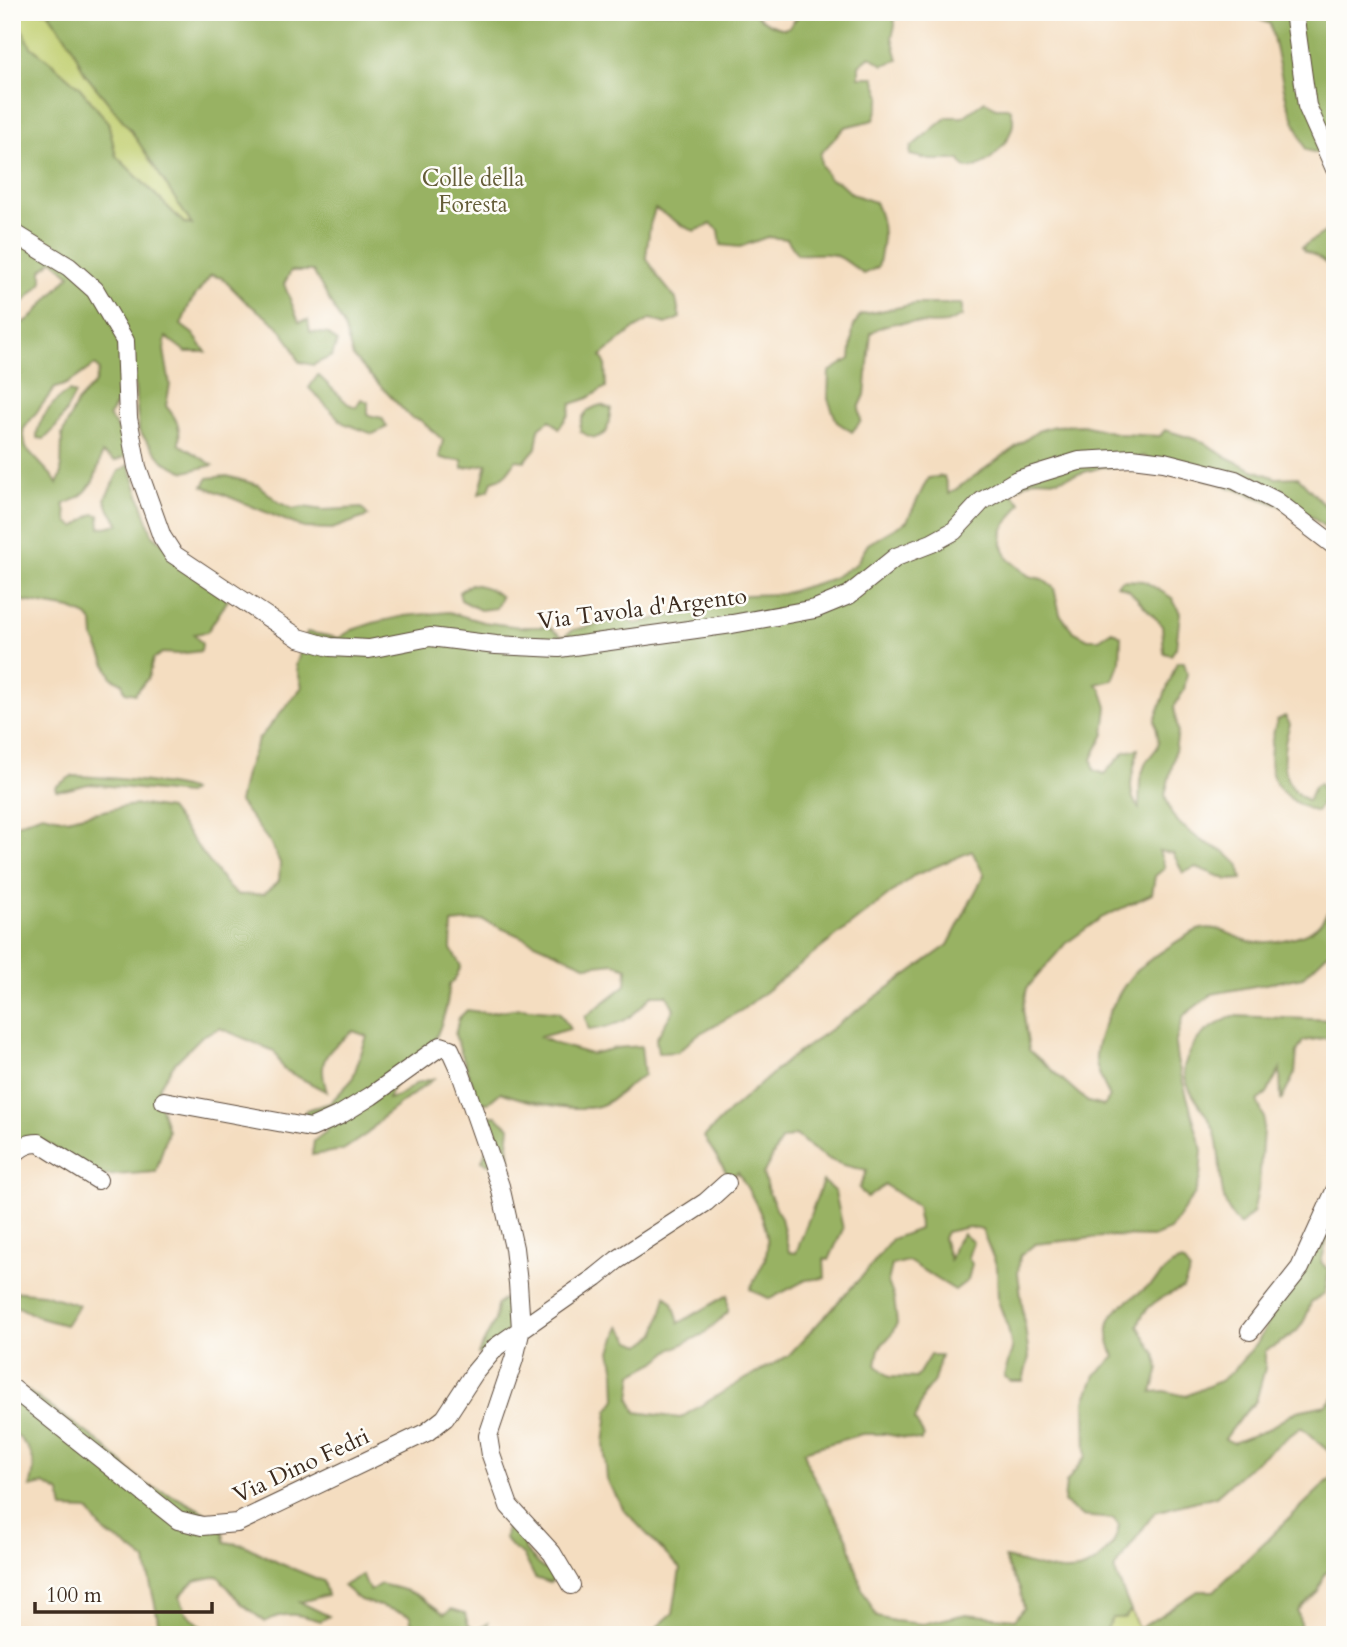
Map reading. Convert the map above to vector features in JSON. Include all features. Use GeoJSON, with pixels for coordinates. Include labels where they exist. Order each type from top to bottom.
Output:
{"type":"FeatureCollection","features":[{"type":"Feature","properties":{"kind":"street"},"geometry":{"type":"LineString","coordinates":[[1294,12],[1307,106],[1335,169]]}},
{"type":"Feature","properties":{"kind":"street","name":"Via Tavola d'Argento"},"geometry":{"type":"LineString","coordinates":[[12,232],[69,267],[95,290],[125,341],[128,418],[136,467],[158,528],[173,554],[299,638],[330,648],[369,649],[430,637],[496,645],[559,648],[732,624],[815,608],[849,595],[896,557],[954,531],[982,501],[1017,480],[1079,461],[1132,458],[1164,462],[1235,480],[1276,501],[1335,546]]}},
{"type":"Feature","properties":{"kind":"street"},"geometry":{"type":"LineString","coordinates":[[164,1101],[311,1128],[340,1115],[371,1096],[441,1046],[450,1049],[499,1186],[514,1248],[521,1329],[514,1359],[488,1436],[491,1455],[509,1506],[552,1553],[571,1585]]}},
{"type":"Feature","properties":{"kind":"street"},"geometry":{"type":"LineString","coordinates":[[12,1156],[30,1143],[39,1143],[98,1180]]}},
{"type":"Feature","properties":{"kind":"street","name":"Via Dino Fedri"},"geometry":{"type":"LineString","coordinates":[[12,1388],[178,1520],[202,1526],[237,1523],[427,1432],[445,1419],[475,1372],[496,1347],[596,1278],[617,1260],[706,1202],[727,1183]]}},
{"type":"Feature","properties":{"kind":"street"},"geometry":{"type":"LineString","coordinates":[[1250,1331],[1300,1268],[1335,1191]]}},
{"type":"Feature","properties":{"kind":"green space"},"geometry":{"type":"Polygon","coordinates":[[[12,12],[48,12],[71,44],[85,74],[130,129],[193,226],[184,223],[116,156],[108,122],[79,87],[31,47],[12,12]]]}},
{"type":"Feature","properties":{"kind":"green space","name":"Colle della Foresta"},"geometry":{"type":"Polygon","coordinates":[[[48,12],[753,12],[770,24],[785,28],[797,18],[796,12],[894,12],[895,26],[892,37],[898,60],[883,65],[870,56],[859,65],[859,77],[874,77],[881,97],[874,120],[845,127],[820,154],[821,164],[829,179],[839,182],[852,194],[875,202],[883,234],[878,267],[864,274],[834,255],[797,254],[787,239],[767,237],[740,247],[721,245],[719,230],[711,224],[695,231],[655,209],[646,257],[676,299],[680,318],[666,324],[651,319],[601,356],[605,363],[606,387],[571,404],[569,414],[559,428],[550,420],[539,428],[536,448],[525,461],[516,460],[509,471],[492,481],[489,490],[479,494],[487,464],[463,468],[462,460],[439,457],[443,440],[420,420],[411,418],[353,357],[344,327],[313,271],[291,271],[284,284],[299,322],[308,320],[310,332],[328,334],[337,342],[332,356],[313,365],[299,362],[291,344],[277,325],[245,301],[222,278],[211,275],[190,303],[181,325],[193,334],[206,352],[186,352],[166,337],[164,350],[170,385],[166,406],[177,424],[179,444],[213,465],[185,472],[163,461],[139,431],[134,377],[123,381],[109,416],[124,439],[125,457],[115,461],[102,453],[91,485],[80,496],[64,504],[68,522],[75,527],[93,514],[99,515],[100,528],[119,524],[105,499],[119,471],[129,465],[152,534],[228,600],[207,632],[194,634],[202,644],[201,651],[162,653],[153,659],[148,678],[135,694],[125,692],[122,683],[112,678],[94,638],[93,623],[87,616],[71,609],[12,599],[12,328],[30,319],[70,275],[53,260],[42,270],[42,283],[12,314],[12,15],[31,47],[79,87],[108,122],[116,156],[184,223],[192,225],[130,129],[85,74],[71,44],[48,12]],[[95,365],[71,382],[55,388],[23,430],[26,448],[57,484],[61,476],[62,435],[77,402],[95,383],[99,370],[95,365]]]}},
{"type":"Feature","properties":{"kind":"green space"},"geometry":{"type":"Polygon","coordinates":[[[1242,12],[1335,12],[1335,158],[1306,150],[1287,102],[1270,24],[1242,12]]]}},
{"type":"Feature","properties":{"kind":"green space"},"geometry":{"type":"Polygon","coordinates":[[[985,101],[996,108],[1010,108],[1013,119],[1009,136],[988,160],[972,168],[964,167],[960,160],[931,160],[910,155],[911,147],[947,117],[963,117],[985,101]]]}},
{"type":"Feature","properties":{"kind":"green space"},"geometry":{"type":"Polygon","coordinates":[[[1335,178],[1335,269],[1302,247],[1331,228],[1334,205],[1330,187],[1335,178]]]}},
{"type":"Feature","properties":{"kind":"green space"},"geometry":{"type":"Polygon","coordinates":[[[916,304],[962,304],[962,316],[937,324],[889,324],[871,333],[865,395],[859,408],[861,421],[852,432],[837,422],[828,399],[829,372],[850,359],[853,328],[860,315],[916,304]]]}},
{"type":"Feature","properties":{"kind":"green space"},"geometry":{"type":"Polygon","coordinates":[[[318,375],[348,404],[356,407],[361,399],[368,402],[368,415],[382,418],[387,427],[373,434],[343,423],[309,388],[318,375]]]}},
{"type":"Feature","properties":{"kind":"green space"},"geometry":{"type":"Polygon","coordinates":[[[69,391],[75,394],[58,424],[44,439],[37,438],[47,411],[69,391]]]}},
{"type":"Feature","properties":{"kind":"green space"},"geometry":{"type":"Polygon","coordinates":[[[601,405],[611,409],[607,431],[594,437],[580,431],[585,414],[601,405]]]}},
{"type":"Feature","properties":{"kind":"green space"},"geometry":{"type":"Polygon","coordinates":[[[1083,425],[1120,434],[1160,436],[1165,430],[1204,442],[1224,456],[1276,478],[1298,477],[1335,516],[1335,565],[1329,547],[1330,531],[1310,516],[1142,456],[1131,467],[1102,467],[1057,480],[1035,479],[1011,492],[1021,503],[1003,529],[1002,544],[1008,559],[1029,576],[1042,579],[1054,588],[1060,614],[1073,631],[1088,639],[1099,639],[1112,631],[1121,636],[1120,662],[1113,680],[1096,684],[1101,689],[1107,707],[1104,734],[1092,759],[1094,770],[1104,774],[1125,752],[1138,749],[1131,787],[1134,802],[1139,809],[1140,779],[1146,762],[1159,742],[1155,720],[1177,662],[1184,662],[1187,673],[1184,690],[1174,707],[1178,731],[1165,795],[1172,815],[1180,824],[1200,840],[1226,853],[1239,865],[1242,879],[1228,880],[1196,867],[1183,873],[1173,853],[1159,851],[1165,868],[1155,876],[1152,894],[1101,918],[1065,944],[1027,988],[1023,1009],[1029,1050],[1088,1102],[1104,1106],[1110,1097],[1096,1063],[1103,1027],[1129,979],[1156,955],[1193,932],[1205,928],[1256,942],[1294,937],[1316,927],[1334,901],[1335,946],[1303,977],[1212,994],[1183,1016],[1175,1044],[1177,1060],[1202,1150],[1200,1178],[1195,1193],[1170,1230],[1153,1237],[1112,1236],[1035,1244],[1020,1256],[1018,1273],[1029,1357],[1023,1381],[1010,1381],[1004,1376],[1012,1349],[998,1301],[997,1267],[982,1230],[969,1227],[946,1232],[943,1238],[950,1260],[955,1244],[963,1234],[973,1242],[968,1257],[972,1264],[968,1280],[955,1290],[908,1261],[892,1265],[888,1282],[894,1298],[897,1323],[891,1335],[879,1348],[876,1365],[889,1377],[916,1378],[930,1355],[941,1355],[934,1381],[924,1394],[915,1420],[924,1436],[921,1441],[885,1434],[862,1434],[804,1451],[809,1468],[847,1537],[862,1589],[877,1617],[923,1624],[966,1614],[1015,1619],[1024,1608],[1020,1589],[1005,1558],[1054,1570],[1079,1570],[1100,1558],[1116,1536],[1119,1526],[1114,1519],[1081,1516],[1064,1502],[1066,1483],[1086,1456],[1085,1401],[1095,1375],[1115,1357],[1108,1329],[1116,1310],[1170,1266],[1182,1261],[1190,1271],[1183,1288],[1150,1306],[1138,1326],[1155,1354],[1159,1369],[1152,1392],[1164,1391],[1186,1396],[1220,1381],[1233,1371],[1258,1342],[1277,1305],[1330,1231],[1321,1262],[1329,1271],[1325,1293],[1311,1302],[1304,1321],[1295,1332],[1265,1351],[1265,1368],[1256,1401],[1225,1439],[1233,1443],[1264,1431],[1297,1411],[1326,1405],[1335,1396],[1335,1457],[1301,1427],[1216,1496],[1155,1512],[1114,1569],[1131,1611],[1124,1618],[1112,1618],[1102,1635],[657,1635],[657,1627],[673,1613],[680,1569],[624,1510],[607,1480],[604,1444],[608,1411],[616,1399],[611,1351],[620,1326],[631,1341],[641,1345],[656,1334],[666,1296],[673,1303],[679,1323],[728,1295],[728,1312],[704,1334],[670,1350],[656,1362],[633,1374],[630,1399],[636,1412],[680,1418],[788,1356],[865,1273],[892,1239],[919,1229],[918,1207],[885,1185],[867,1198],[859,1188],[867,1170],[845,1166],[828,1159],[796,1135],[781,1140],[763,1174],[781,1218],[789,1252],[796,1253],[823,1181],[835,1192],[843,1229],[829,1260],[824,1259],[825,1278],[806,1280],[770,1299],[750,1289],[765,1259],[765,1225],[738,1172],[730,1178],[704,1137],[788,1060],[948,945],[984,875],[972,851],[913,876],[742,1010],[697,1035],[678,1052],[658,1053],[656,1039],[674,1009],[667,995],[652,995],[625,1020],[589,1030],[585,1017],[626,985],[627,968],[614,963],[587,966],[483,920],[452,923],[451,949],[461,966],[449,985],[442,1023],[428,1050],[398,1081],[388,1099],[398,1096],[417,1083],[435,1078],[343,1150],[312,1155],[314,1141],[328,1130],[317,1119],[304,1114],[306,1110],[330,1103],[352,1080],[367,1036],[353,1031],[330,1050],[323,1071],[327,1092],[283,1069],[274,1051],[220,1028],[202,1036],[174,1064],[159,1087],[160,1104],[168,1131],[156,1172],[102,1176],[44,1142],[12,1153],[12,826],[42,814],[66,819],[127,806],[143,805],[169,809],[229,888],[238,895],[264,894],[279,881],[280,863],[271,844],[239,802],[245,774],[258,740],[302,687],[296,665],[307,632],[339,638],[373,623],[404,616],[449,612],[483,622],[520,627],[549,627],[563,637],[573,630],[623,619],[636,624],[746,595],[782,594],[831,579],[856,564],[868,544],[907,521],[928,478],[944,476],[949,494],[1038,431],[1054,426],[1083,425]]]}},
{"type":"Feature","properties":{"kind":"green space"},"geometry":{"type":"Polygon","coordinates":[[[227,476],[258,485],[280,503],[293,509],[362,508],[368,516],[332,529],[304,528],[203,486],[208,478],[227,476]]]}},
{"type":"Feature","properties":{"kind":"green space"},"geometry":{"type":"Polygon","coordinates":[[[1122,580],[1144,581],[1172,598],[1180,613],[1176,648],[1171,655],[1164,653],[1162,625],[1129,590],[1117,585],[1122,580]]]}},
{"type":"Feature","properties":{"kind":"green space"},"geometry":{"type":"Polygon","coordinates":[[[471,584],[494,591],[501,597],[496,608],[480,610],[461,600],[459,592],[471,584]]]}},
{"type":"Feature","properties":{"kind":"green space"},"geometry":{"type":"Polygon","coordinates":[[[1285,716],[1290,724],[1284,756],[1286,777],[1298,794],[1308,801],[1314,787],[1320,783],[1322,798],[1316,812],[1287,796],[1278,787],[1273,776],[1270,751],[1273,736],[1277,720],[1285,716]]]}},
{"type":"Feature","properties":{"kind":"green space"},"geometry":{"type":"Polygon","coordinates":[[[72,776],[153,783],[191,791],[187,794],[90,784],[56,790],[55,787],[72,776]]]}},
{"type":"Feature","properties":{"kind":"green space"},"geometry":{"type":"Polygon","coordinates":[[[520,1008],[559,1012],[570,1029],[540,1037],[556,1044],[591,1054],[641,1046],[644,1075],[609,1101],[595,1107],[553,1106],[501,1092],[488,1103],[479,1102],[455,1035],[459,1018],[467,1010],[487,1013],[520,1008]]]}},
{"type":"Feature","properties":{"kind":"green space"},"geometry":{"type":"Polygon","coordinates":[[[1233,1016],[1335,1020],[1335,1041],[1325,1038],[1303,1041],[1297,1052],[1295,1073],[1281,1101],[1280,1069],[1267,1093],[1257,1101],[1264,1117],[1259,1185],[1253,1213],[1240,1225],[1226,1205],[1214,1130],[1191,1093],[1184,1067],[1200,1036],[1233,1016]]]}},
{"type":"Feature","properties":{"kind":"green space"},"geometry":{"type":"Polygon","coordinates":[[[490,1116],[496,1116],[510,1128],[510,1160],[502,1170],[482,1161],[490,1140],[483,1131],[490,1116]]]}},
{"type":"Feature","properties":{"kind":"green space"},"geometry":{"type":"Polygon","coordinates":[[[12,1291],[43,1294],[79,1305],[65,1325],[40,1318],[19,1307],[12,1309],[12,1291]]]}},
{"type":"Feature","properties":{"kind":"green space"},"geometry":{"type":"Polygon","coordinates":[[[506,1298],[512,1298],[521,1321],[488,1355],[478,1354],[495,1320],[497,1305],[506,1298]]]}},
{"type":"Feature","properties":{"kind":"green space"},"geometry":{"type":"Polygon","coordinates":[[[12,1386],[22,1387],[97,1440],[145,1484],[220,1521],[225,1542],[244,1545],[323,1581],[327,1595],[300,1602],[329,1616],[321,1621],[286,1615],[265,1622],[241,1603],[218,1576],[194,1581],[180,1596],[186,1612],[211,1635],[159,1635],[146,1561],[104,1532],[88,1510],[63,1509],[60,1493],[44,1484],[30,1487],[34,1470],[32,1456],[12,1431],[12,1386]]]}},
{"type":"Feature","properties":{"kind":"green space"},"geometry":{"type":"Polygon","coordinates":[[[1335,1474],[1335,1570],[1325,1573],[1318,1592],[1298,1611],[1302,1635],[1130,1635],[1198,1591],[1214,1591],[1335,1474]]]}},
{"type":"Feature","properties":{"kind":"green space"},"geometry":{"type":"Polygon","coordinates":[[[508,1515],[525,1536],[525,1550],[543,1569],[554,1566],[557,1576],[550,1583],[535,1578],[524,1556],[511,1547],[505,1538],[508,1515]]]}},
{"type":"Feature","properties":{"kind":"green space"},"geometry":{"type":"Polygon","coordinates":[[[362,1575],[370,1591],[380,1584],[414,1594],[444,1614],[452,1609],[465,1613],[468,1624],[476,1630],[488,1623],[487,1635],[413,1635],[410,1615],[360,1600],[343,1586],[362,1575]]]}},
{"type":"Feature","properties":{"kind":"green space"},"geometry":{"type":"Polygon","coordinates":[[[1131,1611],[1139,1631],[1130,1635],[1102,1635],[1112,1618],[1124,1618],[1131,1611]]]}}]}
